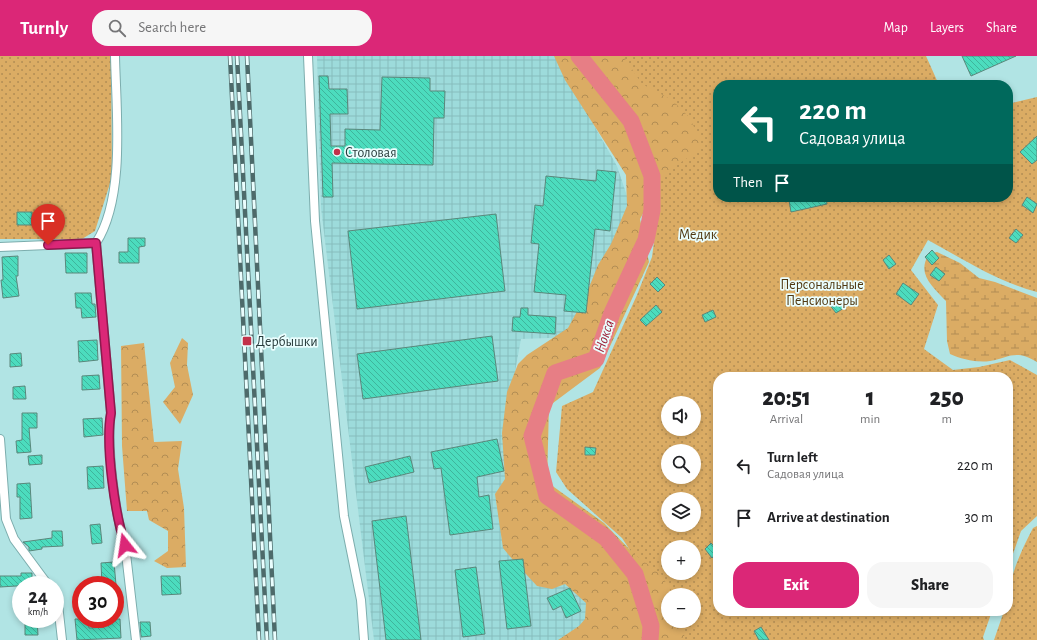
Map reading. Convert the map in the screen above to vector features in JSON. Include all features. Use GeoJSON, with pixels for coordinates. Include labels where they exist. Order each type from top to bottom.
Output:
{"type":"FeatureCollection","features":[{"type":"Feature","properties":{"kind":"street"},"geometry":{"type":"LineString","coordinates":[[115,56],[117,177],[107,223],[96,243],[111,413],[109,424],[111,462],[120,531],[125,545],[136,640]]}},
{"type":"Feature","properties":{"kind":"street"},"geometry":{"type":"LineString","coordinates":[[308,56],[315,221],[344,516],[361,600],[364,640]]}},
{"type":"Feature","properties":{"kind":"street"},"geometry":{"type":"LineString","coordinates":[[0,247],[96,243]]}},
{"type":"Feature","properties":{"kind":"street"},"geometry":{"type":"LineString","coordinates":[[0,440],[1,480],[6,519],[10,531],[42,576]]}},
{"type":"Feature","properties":{"kind":"street"},"geometry":{"type":"LineString","coordinates":[[61,628],[62,640]]}},
{"type":"Feature","properties":{"kind":"shaded area"},"geometry":{"type":"Polygon","coordinates":[[[317,56],[555,56],[617,166],[632,211],[577,337],[521,339],[505,427],[590,602],[603,640],[374,640],[321,208],[317,56]]]}},
{"type":"Feature","properties":{"kind":"green space"},"geometry":{"type":"Polygon","coordinates":[[[0,56],[111,56],[112,177],[95,231],[82,239],[0,239],[0,56]]]}},
{"type":"Feature","properties":{"kind":"green space"},"geometry":{"type":"Polygon","coordinates":[[[554,56],[623,56],[642,84],[672,100],[689,117],[701,141],[698,151],[666,172],[640,219],[649,262],[600,368],[549,406],[547,482],[604,523],[634,554],[661,574],[661,580],[664,580],[669,588],[661,588],[661,628],[683,628],[685,640],[558,640],[579,626],[585,619],[586,603],[565,584],[552,589],[537,586],[503,548],[495,494],[505,479],[502,433],[507,392],[518,364],[527,355],[568,328],[586,295],[598,265],[611,244],[627,206],[626,175],[565,80],[554,56]]]}},
{"type":"Feature","properties":{"kind":"green space","name":"Персональные Пенсионеры"},"geometry":{"type":"Polygon","coordinates":[[[610,56],[926,56],[937,80],[713,80],[713,202],[1013,202],[1013,103],[1037,97],[1037,292],[1023,288],[995,276],[928,240],[911,270],[938,305],[924,349],[953,370],[979,367],[1010,360],[1037,375],[1037,516],[1021,531],[1013,554],[1013,372],[713,372],[713,616],[990,616],[983,637],[984,640],[680,640],[674,628],[701,628],[701,588],[661,588],[661,590],[652,584],[622,538],[567,489],[556,472],[562,406],[593,392],[637,295],[652,257],[659,206],[653,117],[610,56]]]}},
{"type":"Feature","properties":{"kind":"green space"},"geometry":{"type":"Polygon","coordinates":[[[937,252],[960,263],[979,278],[995,282],[1037,298],[1037,362],[1030,358],[1018,355],[990,361],[975,361],[950,354],[947,341],[946,301],[931,285],[925,274],[924,268],[925,261],[929,254],[937,252]]]}},
{"type":"Feature","properties":{"kind":"green space"},"geometry":{"type":"Polygon","coordinates":[[[182,338],[188,343],[187,365],[193,395],[180,424],[163,402],[175,387],[170,363],[182,338]]]}},
{"type":"Feature","properties":{"kind":"green space"},"geometry":{"type":"Polygon","coordinates":[[[144,343],[154,442],[182,441],[178,469],[184,508],[186,567],[167,568],[154,561],[168,551],[168,531],[149,520],[147,511],[127,511],[122,446],[121,346],[144,343]]]}},
{"type":"Feature","properties":{"kind":"green space"},"geometry":{"type":"Polygon","coordinates":[[[1037,526],[1037,640],[994,640],[1002,616],[1013,616],[1013,575],[1018,559],[1033,528],[1037,526]]]}},
{"type":"Feature","properties":{"kind":"building"},"geometry":{"type":"Polygon","coordinates":[[[962,56],[1016,56],[971,76],[962,56]]]}},
{"type":"Feature","properties":{"kind":"building"},"geometry":{"type":"Polygon","coordinates":[[[319,76],[328,76],[329,89],[347,89],[348,114],[330,114],[331,146],[345,146],[345,129],[380,130],[382,77],[430,78],[430,91],[445,91],[444,118],[434,118],[433,165],[332,163],[333,197],[323,197],[319,76]]]}},
{"type":"Feature","properties":{"kind":"building"},"geometry":{"type":"Polygon","coordinates":[[[1037,136],[1037,160],[1032,164],[1020,152],[1037,136]]]}},
{"type":"Feature","properties":{"kind":"building"},"geometry":{"type":"Polygon","coordinates":[[[597,170],[616,172],[610,231],[595,229],[586,313],[564,311],[566,295],[534,292],[539,244],[531,243],[535,205],[543,206],[546,176],[596,181],[597,170]]]}},
{"type":"Feature","properties":{"kind":"building"},"geometry":{"type":"Polygon","coordinates":[[[1027,197],[1037,204],[1033,213],[1022,205],[1027,197]]]}},
{"type":"Feature","properties":{"kind":"building"},"geometry":{"type":"Polygon","coordinates":[[[789,202],[827,202],[827,204],[791,212],[789,202]]]}},
{"type":"Feature","properties":{"kind":"building"},"geometry":{"type":"Polygon","coordinates":[[[17,212],[32,212],[32,225],[17,225],[17,212]]]}},
{"type":"Feature","properties":{"kind":"building"},"geometry":{"type":"Polygon","coordinates":[[[496,214],[505,291],[357,309],[348,231],[496,214]]]}},
{"type":"Feature","properties":{"kind":"building"},"geometry":{"type":"Polygon","coordinates":[[[1016,229],[1023,235],[1016,243],[1009,238],[1016,229]]]}},
{"type":"Feature","properties":{"kind":"building"},"geometry":{"type":"Polygon","coordinates":[[[128,238],[145,238],[145,246],[139,247],[139,263],[119,263],[119,252],[128,252],[128,238]]]}},
{"type":"Feature","properties":{"kind":"building"},"geometry":{"type":"Polygon","coordinates":[[[932,250],[939,258],[932,265],[925,257],[932,250]]]}},
{"type":"Feature","properties":{"kind":"building"},"geometry":{"type":"Polygon","coordinates":[[[65,253],[87,253],[87,273],[66,273],[65,253]]]}},
{"type":"Feature","properties":{"kind":"building"},"geometry":{"type":"Polygon","coordinates":[[[889,255],[896,264],[889,269],[883,260],[889,255]]]}},
{"type":"Feature","properties":{"kind":"building"},"geometry":{"type":"Polygon","coordinates":[[[18,256],[18,276],[16,276],[19,296],[3,298],[1,280],[3,280],[2,257],[18,256]]]}},
{"type":"Feature","properties":{"kind":"building"},"geometry":{"type":"Polygon","coordinates":[[[936,267],[945,274],[939,281],[930,275],[936,267]]]}},
{"type":"Feature","properties":{"kind":"building"},"geometry":{"type":"Polygon","coordinates":[[[657,277],[665,285],[658,292],[650,284],[657,277]]]}},
{"type":"Feature","properties":{"kind":"building"},"geometry":{"type":"Polygon","coordinates":[[[903,283],[919,294],[911,305],[896,294],[903,283]]]}},
{"type":"Feature","properties":{"kind":"building"},"geometry":{"type":"Polygon","coordinates":[[[75,293],[91,293],[92,304],[95,304],[96,317],[82,318],[81,308],[76,308],[75,293]]]}},
{"type":"Feature","properties":{"kind":"building"},"geometry":{"type":"Polygon","coordinates":[[[837,299],[844,308],[836,313],[829,304],[837,299]]]}},
{"type":"Feature","properties":{"kind":"building"},"geometry":{"type":"Polygon","coordinates":[[[656,305],[662,312],[646,326],[640,320],[656,305]]]}},
{"type":"Feature","properties":{"kind":"building"},"geometry":{"type":"Polygon","coordinates":[[[521,308],[528,308],[528,315],[556,317],[555,334],[512,331],[513,317],[520,317],[521,308]]]}},
{"type":"Feature","properties":{"kind":"building"},"geometry":{"type":"Polygon","coordinates":[[[713,310],[716,317],[705,322],[702,315],[713,310]]]}},
{"type":"Feature","properties":{"kind":"building"},"geometry":{"type":"Polygon","coordinates":[[[492,336],[498,381],[363,399],[357,354],[492,336]]]}},
{"type":"Feature","properties":{"kind":"building"},"geometry":{"type":"Polygon","coordinates":[[[97,340],[98,360],[79,362],[78,341],[97,340]]]}},
{"type":"Feature","properties":{"kind":"building"},"geometry":{"type":"Polygon","coordinates":[[[21,353],[22,366],[10,367],[10,354],[21,353]]]}},
{"type":"Feature","properties":{"kind":"building"},"geometry":{"type":"Polygon","coordinates":[[[99,375],[100,389],[82,390],[82,376],[99,375]]]}},
{"type":"Feature","properties":{"kind":"building"},"geometry":{"type":"Polygon","coordinates":[[[25,386],[26,399],[13,399],[13,387],[25,386]]]}},
{"type":"Feature","properties":{"kind":"building"},"geometry":{"type":"Polygon","coordinates":[[[22,413],[37,413],[37,428],[29,428],[31,452],[17,453],[16,441],[22,440],[22,413]]]}},
{"type":"Feature","properties":{"kind":"building"},"geometry":{"type":"Polygon","coordinates":[[[102,418],[103,435],[84,437],[83,419],[102,418]]]}},
{"type":"Feature","properties":{"kind":"building"},"geometry":{"type":"Polygon","coordinates":[[[497,439],[504,471],[477,477],[479,497],[489,495],[493,529],[450,535],[441,468],[434,469],[431,452],[497,439]]]}},
{"type":"Feature","properties":{"kind":"building"},"geometry":{"type":"Polygon","coordinates":[[[585,447],[596,448],[595,455],[585,455],[585,447]]]}},
{"type":"Feature","properties":{"kind":"building"},"geometry":{"type":"Polygon","coordinates":[[[42,455],[42,464],[29,465],[28,456],[42,455]]]}},
{"type":"Feature","properties":{"kind":"building"},"geometry":{"type":"Polygon","coordinates":[[[410,456],[414,472],[369,483],[365,467],[410,456]]]}},
{"type":"Feature","properties":{"kind":"building"},"geometry":{"type":"Polygon","coordinates":[[[103,466],[104,488],[88,489],[87,467],[103,466]]]}},
{"type":"Feature","properties":{"kind":"building"},"geometry":{"type":"Polygon","coordinates":[[[30,483],[32,518],[20,519],[20,497],[17,497],[17,484],[30,483]]]}},
{"type":"Feature","properties":{"kind":"building"},"geometry":{"type":"Polygon","coordinates":[[[406,516],[421,640],[386,640],[372,521],[406,516]]]}},
{"type":"Feature","properties":{"kind":"building"},"geometry":{"type":"Polygon","coordinates":[[[100,524],[102,543],[92,544],[90,525],[100,524]]]}},
{"type":"Feature","properties":{"kind":"building"},"geometry":{"type":"Polygon","coordinates":[[[52,531],[62,531],[63,546],[42,547],[42,549],[29,551],[29,547],[23,542],[52,538],[52,531]]]}},
{"type":"Feature","properties":{"kind":"building"},"geometry":{"type":"Polygon","coordinates":[[[711,543],[713,545],[712,558],[705,549],[711,543]]]}},
{"type":"Feature","properties":{"kind":"building"},"geometry":{"type":"Polygon","coordinates":[[[523,559],[531,626],[507,629],[499,561],[523,559]]]}},
{"type":"Feature","properties":{"kind":"building"},"geometry":{"type":"Polygon","coordinates":[[[114,562],[115,576],[102,576],[101,563],[114,562]]]}},
{"type":"Feature","properties":{"kind":"building"},"geometry":{"type":"Polygon","coordinates":[[[476,567],[485,634],[463,637],[455,570],[476,567]]]}},
{"type":"Feature","properties":{"kind":"building"},"geometry":{"type":"Polygon","coordinates":[[[21,573],[32,573],[32,576],[21,576],[21,573]]]}},
{"type":"Feature","properties":{"kind":"building"},"geometry":{"type":"Polygon","coordinates":[[[0,576],[12,576],[12,586],[0,587],[0,576]]]}},
{"type":"Feature","properties":{"kind":"building"},"geometry":{"type":"Polygon","coordinates":[[[161,576],[180,576],[181,594],[162,595],[161,576]]]}},
{"type":"Feature","properties":{"kind":"building"},"geometry":{"type":"Polygon","coordinates":[[[570,588],[581,611],[566,618],[561,606],[553,610],[547,598],[570,588]]]}},
{"type":"Feature","properties":{"kind":"building"},"geometry":{"type":"Polygon","coordinates":[[[140,622],[150,622],[151,636],[141,637],[140,622]]]}},
{"type":"Feature","properties":{"kind":"building"},"geometry":{"type":"Polygon","coordinates":[[[761,627],[769,640],[759,640],[754,631],[761,627]]]}},
{"type":"Feature","properties":{"kind":"building"},"geometry":{"type":"Polygon","coordinates":[[[25,628],[38,628],[38,635],[25,635],[25,628]]]}},
{"type":"Feature","properties":{"kind":"building"},"geometry":{"type":"Polygon","coordinates":[[[76,628],[120,628],[121,638],[77,640],[76,628]]]}},
{"type":"Feature","properties":{"kind":"waterway","name":"Нокса"},"geometry":{"type":"LineString","coordinates":[[579,56],[631,121],[652,176],[652,210],[646,240],[612,313],[596,359],[555,373],[532,436],[547,496],[606,538],[635,574],[651,626],[650,640]]}},
{"type":"Feature","properties":{"kind":"railway"},"geometry":{"type":"LineString","coordinates":[[230,56],[259,640]]}},
{"type":"Feature","properties":{"kind":"railway"},"geometry":{"type":"LineString","coordinates":[[237,56],[267,640]]}},
{"type":"Feature","properties":{"kind":"railway"},"geometry":{"type":"LineString","coordinates":[[247,56],[275,640]]}},
{"type":"Feature","properties":{"kind":"place","name":"Столовая"},"geometry":{"type":"Point","coordinates":[337,152]}},
{"type":"Feature","properties":{"kind":"place","name":"Дербышки"},"geometry":{"type":"Point","coordinates":[247,341]}},
{"type":"Feature","properties":{"kind":"route"},"geometry":{"type":"LineString","coordinates":[[48,245],[96,243],[111,413],[109,424],[111,462],[120,531],[125,545]]}},
{"type":"Feature","properties":{"kind":"park label","name":"Медик"},"geometry":{"type":"Point","coordinates":[698,234]}}]}
